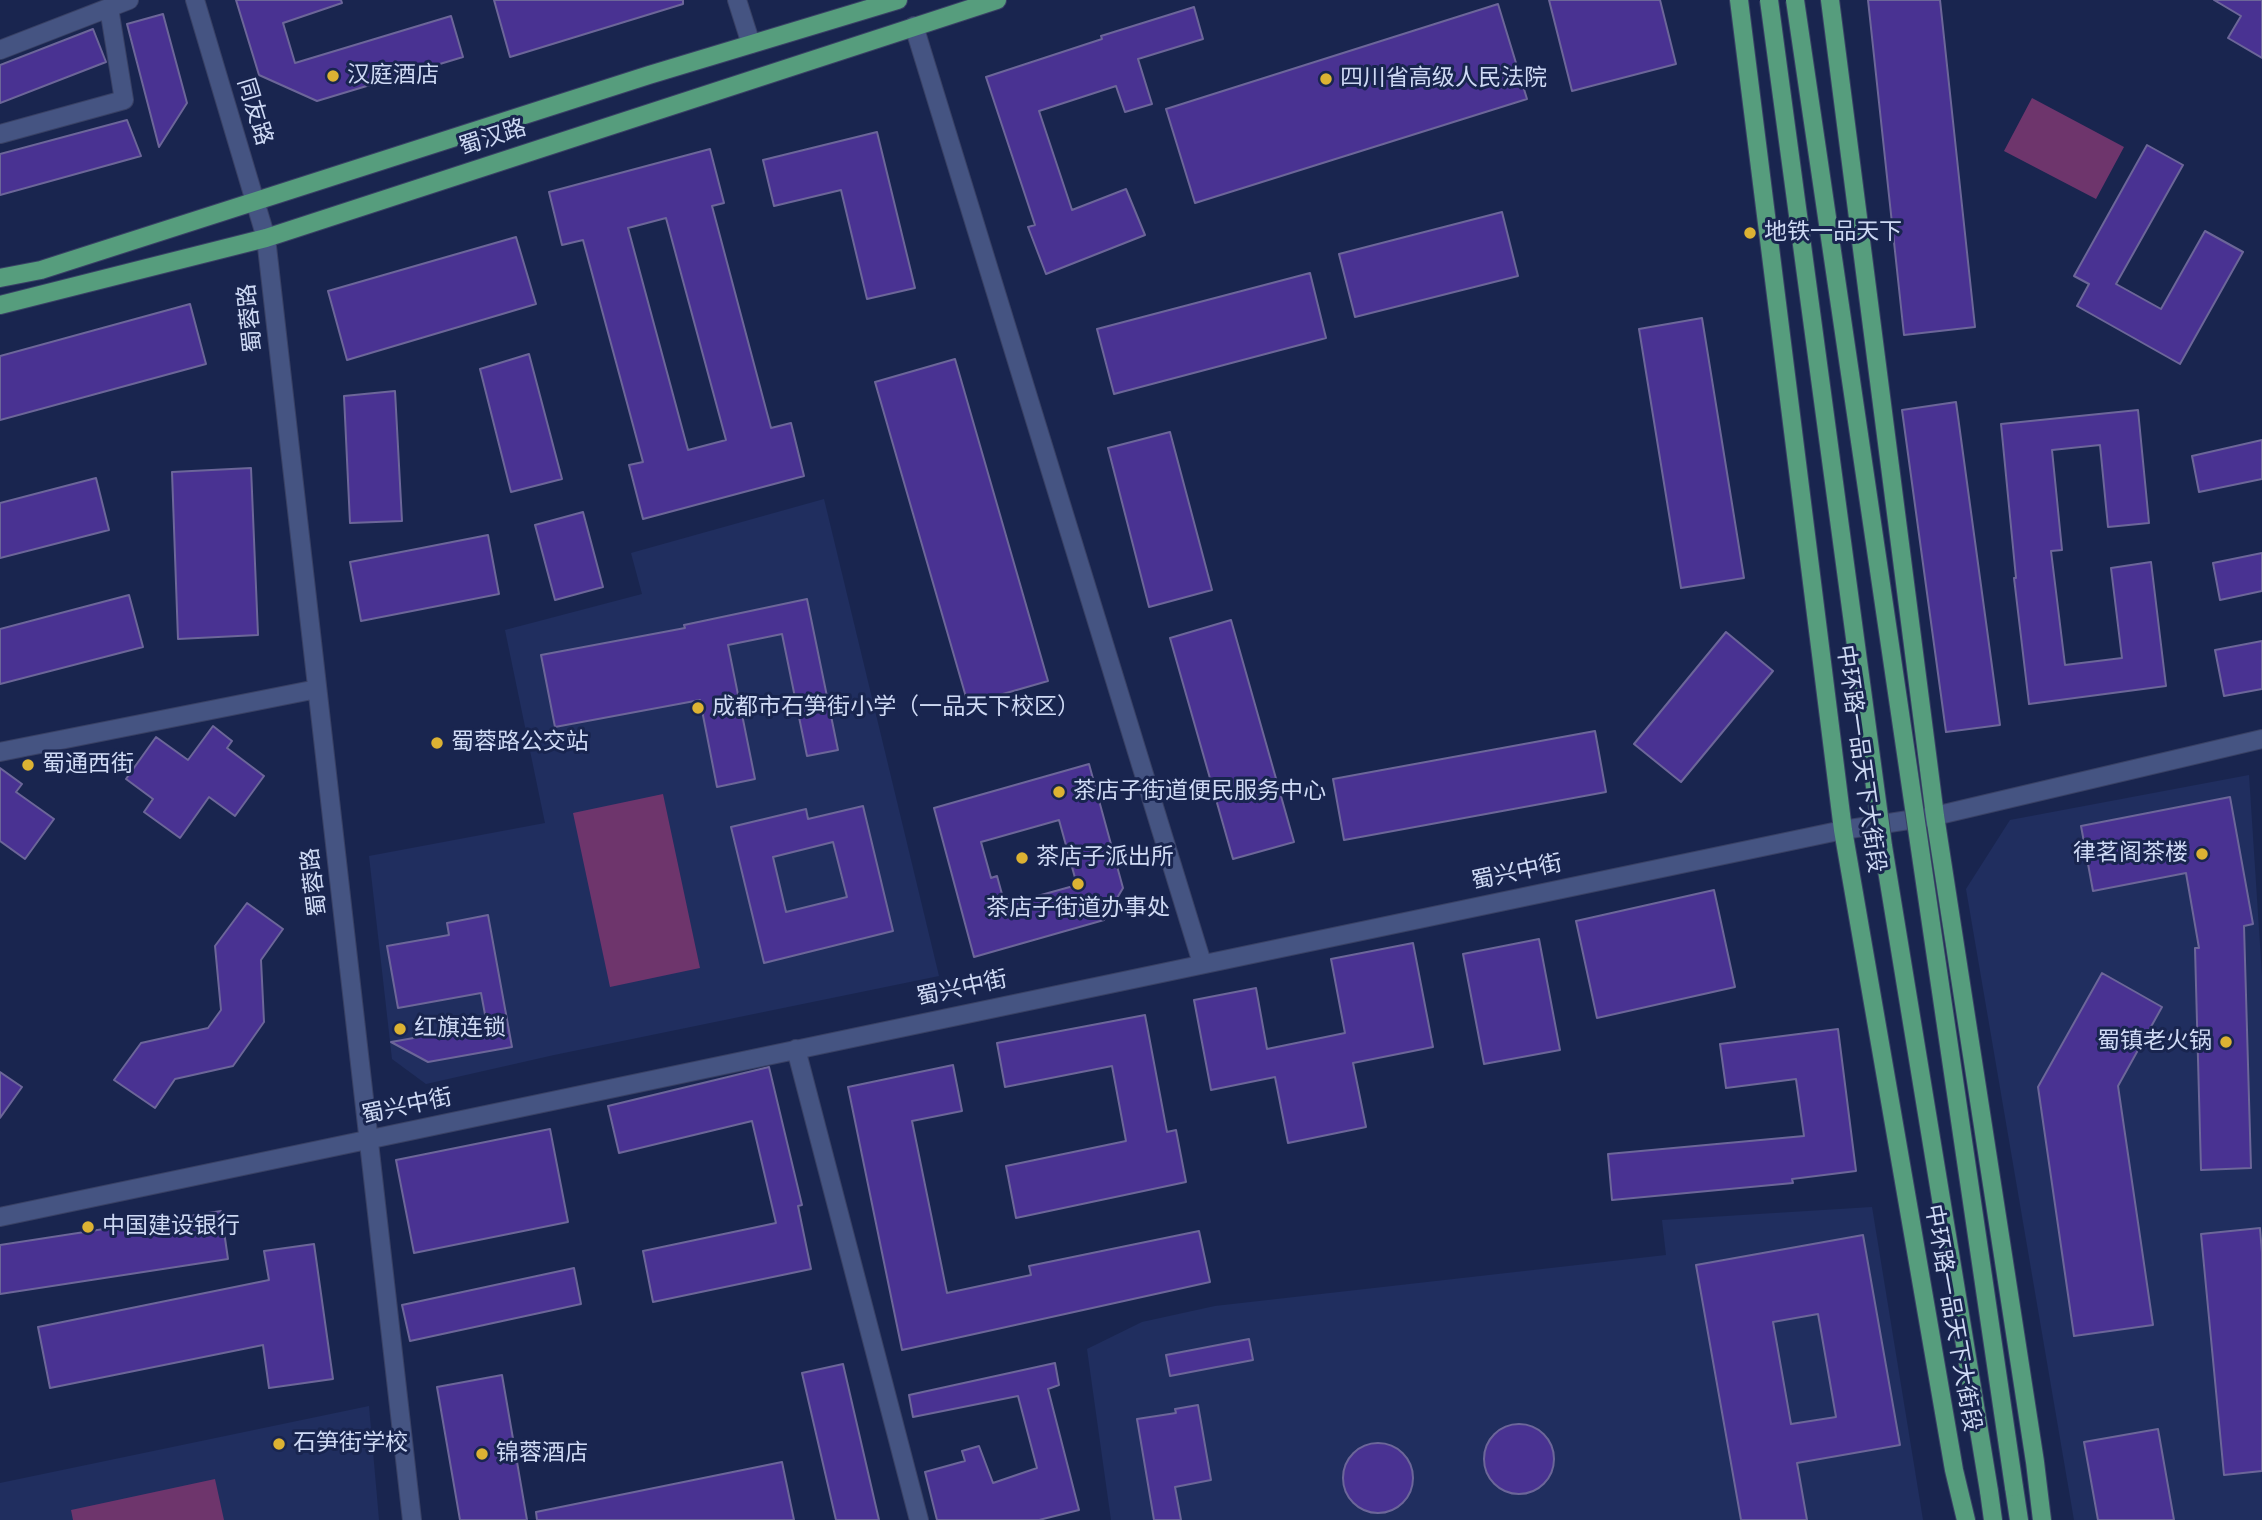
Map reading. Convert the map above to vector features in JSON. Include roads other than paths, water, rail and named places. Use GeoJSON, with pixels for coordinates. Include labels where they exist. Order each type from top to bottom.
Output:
{"type":"FeatureCollection","features":[{"type":"Feature","properties":{"kind":"main road","name":"蜀汉路"},"geometry":{"type":"LineString","coordinates":[[0,278],[41,270],[649,75],[898,0]]}},
{"type":"Feature","properties":{"kind":"main road","name":"蜀汉路"},"geometry":{"type":"LineString","coordinates":[[0,305],[266,238],[997,0]]}},
{"type":"Feature","properties":{"kind":"main road","name":"中环路一品天下大街段"},"geometry":{"type":"LineString","coordinates":[[1739,0],[1843,830],[1951,1456],[1966,1520]]}},
{"type":"Feature","properties":{"kind":"main road"},"geometry":{"type":"LineString","coordinates":[[1769,0],[1883,846],[1993,1520]]}},
{"type":"Feature","properties":{"kind":"main road"},"geometry":{"type":"LineString","coordinates":[[1795,0],[2019,1520]]}},
{"type":"Feature","properties":{"kind":"main road"},"geometry":{"type":"LineString","coordinates":[[1830,0],[1936,816],[2042,1520]]}},
{"type":"Feature","properties":{"kind":"street"},"geometry":{"type":"LineString","coordinates":[[0,50],[129,0]]}},
{"type":"Feature","properties":{"kind":"street","name":"同友路"},"geometry":{"type":"LineString","coordinates":[[195,0],[266,238]]}},
{"type":"Feature","properties":{"kind":"street"},"geometry":{"type":"LineString","coordinates":[[737,0],[751,44]]}},
{"type":"Feature","properties":{"kind":"street"},"geometry":{"type":"LineString","coordinates":[[0,134],[124,100],[109,8]]}},
{"type":"Feature","properties":{"kind":"street"},"geometry":{"type":"LineString","coordinates":[[914,26],[1202,963]]}},
{"type":"Feature","properties":{"kind":"street","name":"蜀蓉路"},"geometry":{"type":"LineString","coordinates":[[266,238],[412,1520]]}},
{"type":"Feature","properties":{"kind":"street"},"geometry":{"type":"LineString","coordinates":[[0,752],[317,689]]}},
{"type":"Feature","properties":{"kind":"street","name":"蜀兴中街"},"geometry":{"type":"LineString","coordinates":[[0,1217],[1843,830],[1936,816],[2262,740]]}},
{"type":"Feature","properties":{"kind":"street"},"geometry":{"type":"LineString","coordinates":[[796,1049],[919,1520]]}},
{"type":"Feature","properties":{"kind":"place","name":"汉庭酒店"},"geometry":{"type":"Point","coordinates":[333,76]}},
{"type":"Feature","properties":{"kind":"place","name":"四川省高级人民法院"},"geometry":{"type":"Point","coordinates":[1326,79]}},
{"type":"Feature","properties":{"kind":"place","name":"地铁一品天下"},"geometry":{"type":"Point","coordinates":[1750,233]}},
{"type":"Feature","properties":{"kind":"place","name":"成都市石笋街小学（一品天下校区）"},"geometry":{"type":"Point","coordinates":[698,708]}},
{"type":"Feature","properties":{"kind":"place","name":"蜀蓉路公交站"},"geometry":{"type":"Point","coordinates":[437,743]}},
{"type":"Feature","properties":{"kind":"place","name":"蜀通西街"},"geometry":{"type":"Point","coordinates":[28,765]}},
{"type":"Feature","properties":{"kind":"place","name":"茶店子街道便民服务中心"},"geometry":{"type":"Point","coordinates":[1059,792]}},
{"type":"Feature","properties":{"kind":"place","name":"律茗阁茶楼"},"geometry":{"type":"Point","coordinates":[2202,854]}},
{"type":"Feature","properties":{"kind":"place","name":"茶店子派出所"},"geometry":{"type":"Point","coordinates":[1022,858]}},
{"type":"Feature","properties":{"kind":"place","name":"茶店子街道办事处"},"geometry":{"type":"Point","coordinates":[1078,884]}},
{"type":"Feature","properties":{"kind":"place","name":"红旗连锁"},"geometry":{"type":"Point","coordinates":[400,1029]}},
{"type":"Feature","properties":{"kind":"place","name":"蜀镇老火锅"},"geometry":{"type":"Point","coordinates":[2226,1042]}},
{"type":"Feature","properties":{"kind":"place","name":"中国建设银行"},"geometry":{"type":"Point","coordinates":[88,1227]}},
{"type":"Feature","properties":{"kind":"place","name":"石笋街学校"},"geometry":{"type":"Point","coordinates":[279,1444]}},
{"type":"Feature","properties":{"kind":"place","name":"锦蓉酒店"},"geometry":{"type":"Point","coordinates":[482,1454]}}]}
